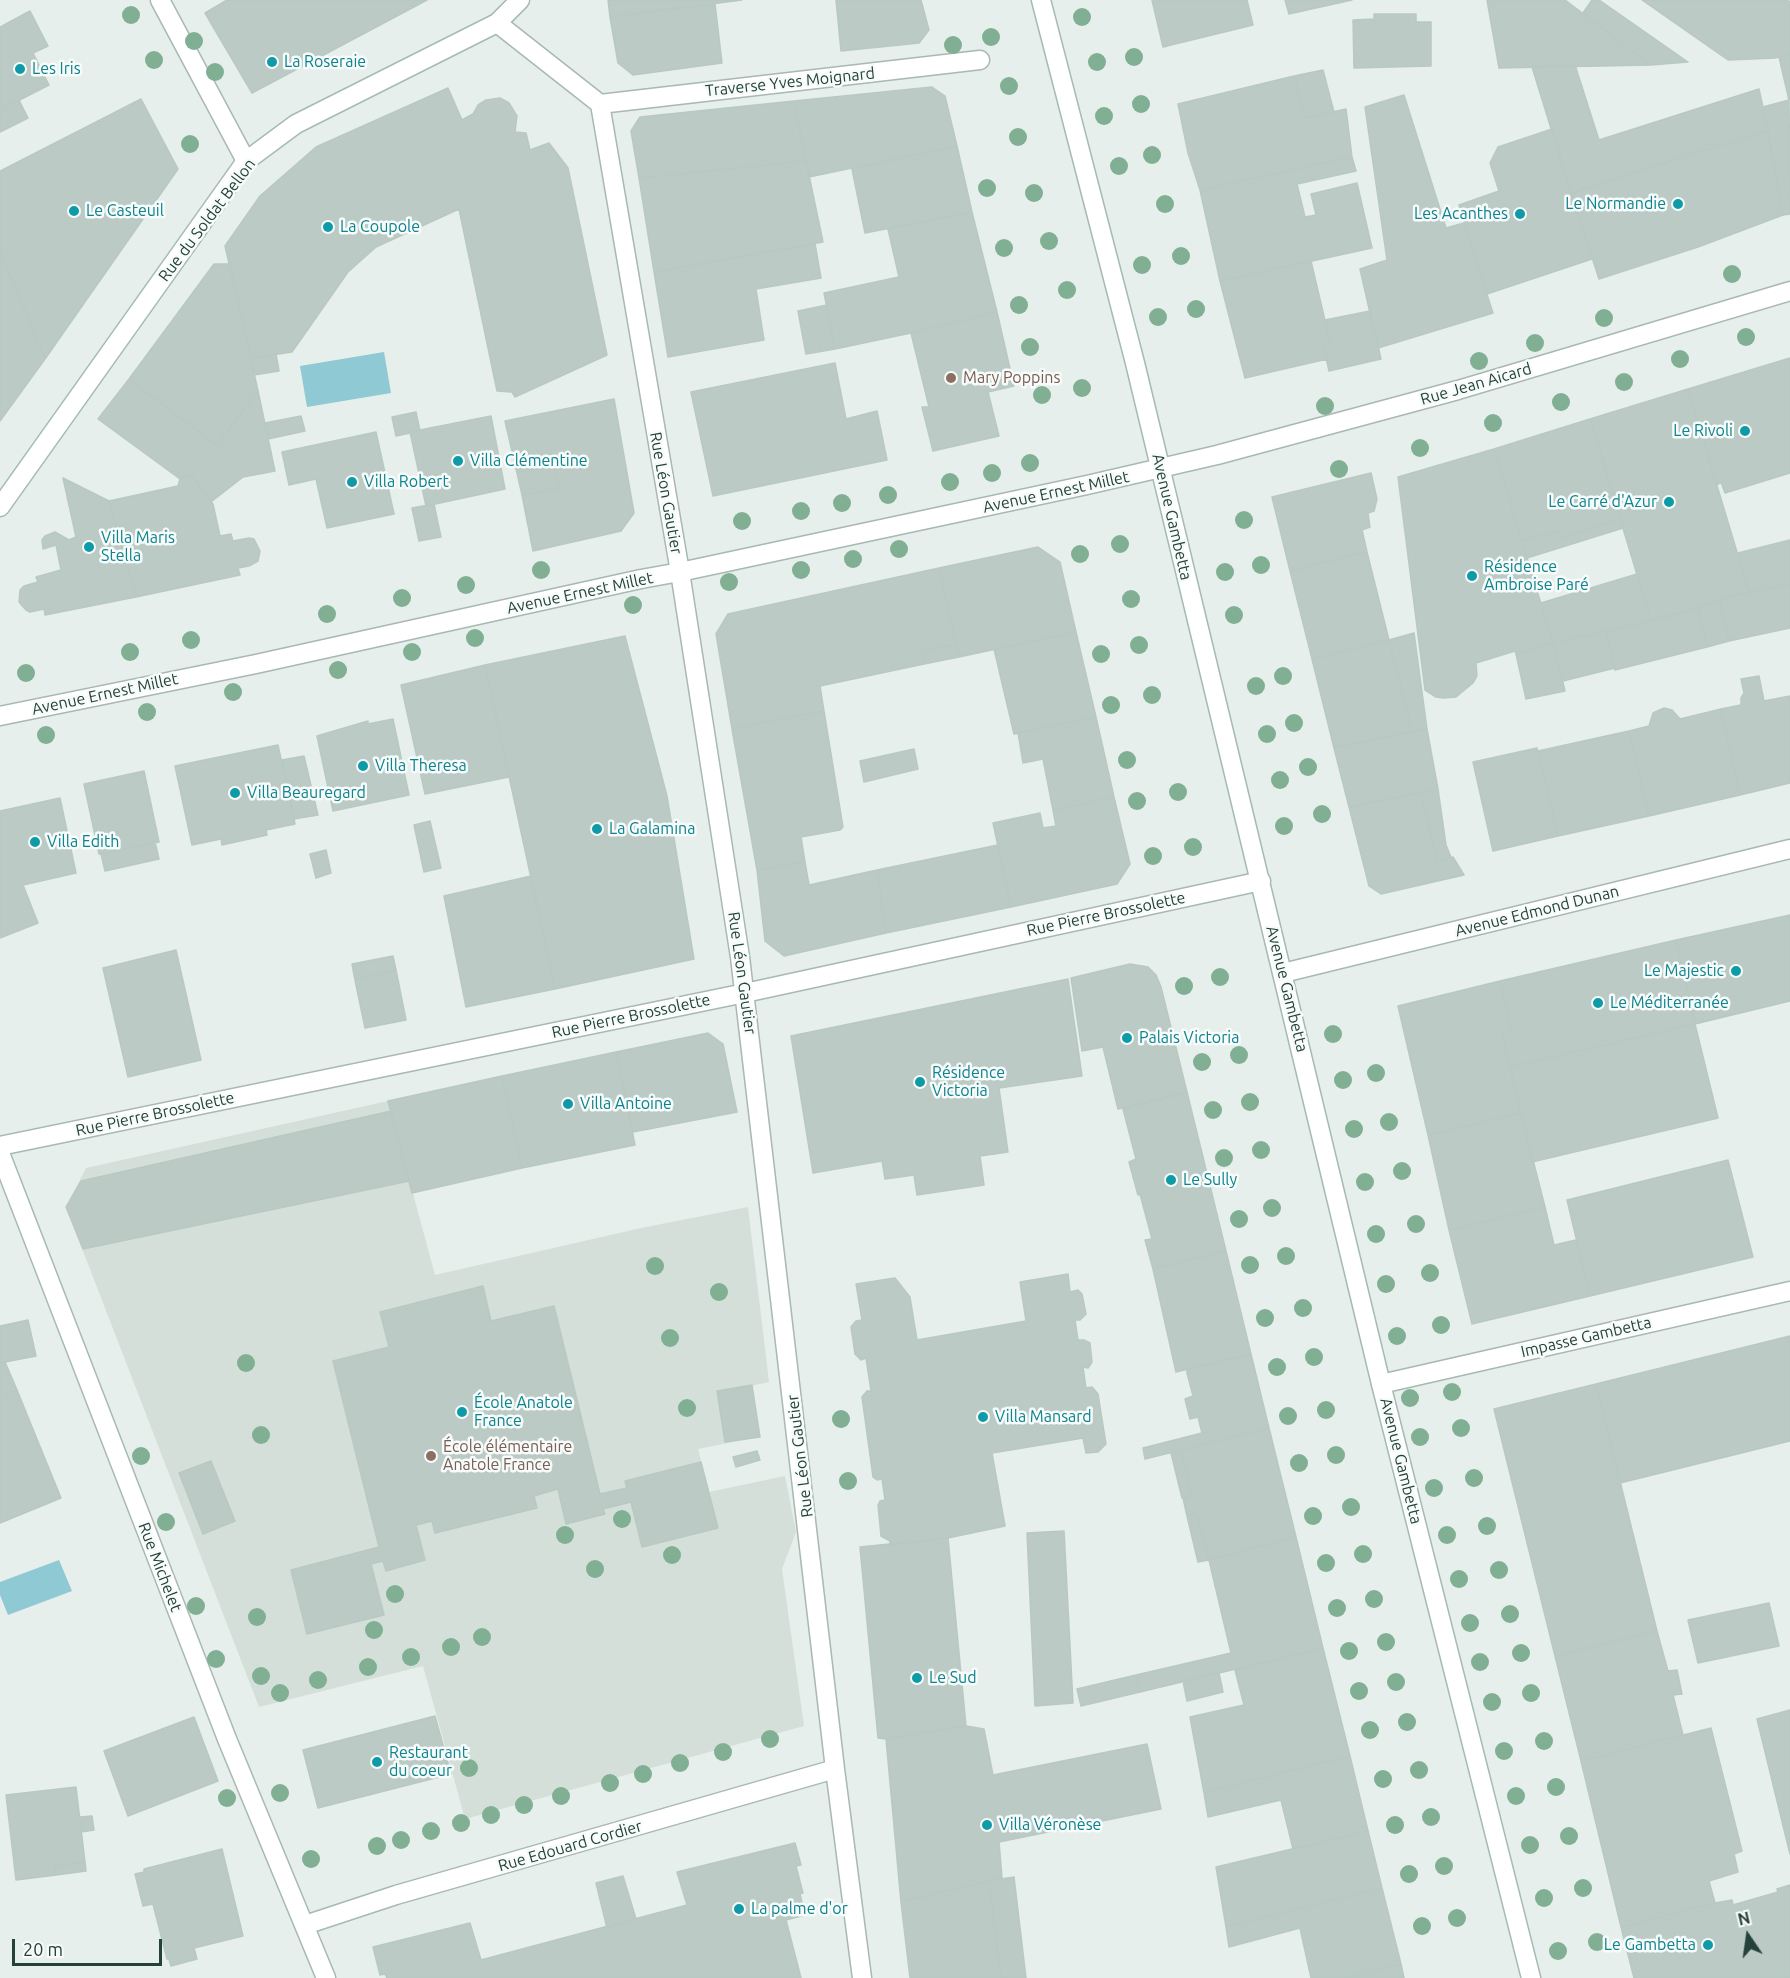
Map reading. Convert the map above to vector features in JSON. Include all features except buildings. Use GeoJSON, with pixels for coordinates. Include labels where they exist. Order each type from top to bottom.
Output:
{"type":"FeatureCollection","features":[{"type":"Feature","properties":{"kind":"street"},"geometry":{"type":"LineString","coordinates":[[160,0],[246,161]]}},
{"type":"Feature","properties":{"kind":"street","name":"Rue du Soldat Bellon"},"geometry":{"type":"LineString","coordinates":[[0,507],[246,161],[296,124],[497,23],[520,0]]}},
{"type":"Feature","properties":{"kind":"street","name":"Avenue Gambetta"},"geometry":{"type":"LineString","coordinates":[[1041,0],[1136,363],[1381,1384],[1531,1978]]}},
{"type":"Feature","properties":{"kind":"street"},"geometry":{"type":"LineString","coordinates":[[497,23],[600,104]]}},
{"type":"Feature","properties":{"kind":"street","name":"Traverse Yves Moignard"},"geometry":{"type":"LineString","coordinates":[[600,104],[980,60]]}},
{"type":"Feature","properties":{"kind":"street","name":"Rue Léon Gautier"},"geometry":{"type":"LineString","coordinates":[[600,104],[680,572],[745,993],[835,1769],[862,1978]]}},
{"type":"Feature","properties":{"kind":"street","name":"Rue Jean Aicard"},"geometry":{"type":"LineString","coordinates":[[1160,468],[1458,390],[1790,291]]}},
{"type":"Feature","properties":{"kind":"street","name":"Avenue Ernest Millet"},"geometry":{"type":"LineString","coordinates":[[0,716],[256,664],[1160,468]]}},
{"type":"Feature","properties":{"kind":"street","name":"Avenue Edmond Dunan"},"geometry":{"type":"LineString","coordinates":[[1283,973],[1790,849]]}},
{"type":"Feature","properties":{"kind":"street","name":"Rue Pierre Brossolette"},"geometry":{"type":"LineString","coordinates":[[0,1146],[745,993],[1261,881]]}},
{"type":"Feature","properties":{"kind":"street","name":"Rue Michelet"},"geometry":{"type":"LineString","coordinates":[[0,1153],[227,1739],[326,1978]]}},
{"type":"Feature","properties":{"kind":"street","name":"Impasse Gambetta"},"geometry":{"type":"LineString","coordinates":[[1381,1384],[1790,1291]]}},
{"type":"Feature","properties":{"kind":"street","name":"Rue Edouard Cordier"},"geometry":{"type":"LineString","coordinates":[[305,1925],[396,1894],[835,1769]]}},
{"type":"Feature","properties":{"kind":"shaded area","name":"École élémentaire Anatole France"},"geometry":{"type":"Polygon","coordinates":[[[388,1101],[435,1275],[641,1228],[748,1207],[769,1382],[735,1389],[743,1440],[698,1449],[709,1492],[785,1476],[796,1532],[782,1569],[804,1726],[465,1819],[423,1666],[259,1707],[66,1207],[86,1168],[388,1101]]]}},
{"type":"Feature","properties":{"kind":"water"},"geometry":{"type":"Polygon","coordinates":[[[384,352],[391,393],[307,407],[300,366],[384,352]]]}},
{"type":"Feature","properties":{"kind":"water"},"geometry":{"type":"Polygon","coordinates":[[[59,1560],[72,1591],[8,1615],[0,1595],[0,1582],[59,1560]]]}},
{"type":"Feature","properties":{"kind":"place","name":"La Roseraie"},"geometry":{"type":"Point","coordinates":[272,62]}},
{"type":"Feature","properties":{"kind":"place","name":"Les Iris"},"geometry":{"type":"Point","coordinates":[20,69]}},
{"type":"Feature","properties":{"kind":"place","name":"Le Normandie"},"geometry":{"type":"Point","coordinates":[1678,204]}},
{"type":"Feature","properties":{"kind":"place","name":"Le Casteuil"},"geometry":{"type":"Point","coordinates":[74,211]}},
{"type":"Feature","properties":{"kind":"place","name":"Les Acanthes"},"geometry":{"type":"Point","coordinates":[1520,214]}},
{"type":"Feature","properties":{"kind":"place","name":"La Coupole"},"geometry":{"type":"Point","coordinates":[328,227]}},
{"type":"Feature","properties":{"kind":"place","name":"Mary Poppins"},"geometry":{"type":"Point","coordinates":[951,378]}},
{"type":"Feature","properties":{"kind":"place","name":"Le Rivoli"},"geometry":{"type":"Point","coordinates":[1745,431]}},
{"type":"Feature","properties":{"kind":"place","name":"Villa Clémentine"},"geometry":{"type":"Point","coordinates":[458,461]}},
{"type":"Feature","properties":{"kind":"place","name":"Villa Robert"},"geometry":{"type":"Point","coordinates":[352,482]}},
{"type":"Feature","properties":{"kind":"place","name":"Le Carré d'Azur"},"geometry":{"type":"Point","coordinates":[1669,502]}},
{"type":"Feature","properties":{"kind":"place","name":"Villa Maris Stella"},"geometry":{"type":"Point","coordinates":[89,547]}},
{"type":"Feature","properties":{"kind":"place","name":"Résidence Ambroise Paré"},"geometry":{"type":"Point","coordinates":[1472,576]}},
{"type":"Feature","properties":{"kind":"place","name":"Villa Theresa"},"geometry":{"type":"Point","coordinates":[363,766]}},
{"type":"Feature","properties":{"kind":"place","name":"Villa Beauregard"},"geometry":{"type":"Point","coordinates":[235,793]}},
{"type":"Feature","properties":{"kind":"place","name":"La Galamina"},"geometry":{"type":"Point","coordinates":[597,829]}},
{"type":"Feature","properties":{"kind":"place","name":"Villa Edith"},"geometry":{"type":"Point","coordinates":[35,842]}},
{"type":"Feature","properties":{"kind":"place","name":"Le Majestic"},"geometry":{"type":"Point","coordinates":[1736,971]}},
{"type":"Feature","properties":{"kind":"place","name":"Le Méditerranée"},"geometry":{"type":"Point","coordinates":[1598,1003]}},
{"type":"Feature","properties":{"kind":"place","name":"Palais Victoria"},"geometry":{"type":"Point","coordinates":[1127,1038]}},
{"type":"Feature","properties":{"kind":"place","name":"Résidence Victoria"},"geometry":{"type":"Point","coordinates":[920,1082]}},
{"type":"Feature","properties":{"kind":"place","name":"Villa Antoine"},"geometry":{"type":"Point","coordinates":[568,1104]}},
{"type":"Feature","properties":{"kind":"place","name":"Le Sully"},"geometry":{"type":"Point","coordinates":[1171,1180]}},
{"type":"Feature","properties":{"kind":"place","name":"École Anatole France"},"geometry":{"type":"Point","coordinates":[462,1412]}},
{"type":"Feature","properties":{"kind":"place","name":"Villa Mansard"},"geometry":{"type":"Point","coordinates":[983,1417]}},
{"type":"Feature","properties":{"kind":"place","name":"École élémentaire Anatole France"},"geometry":{"type":"Point","coordinates":[431,1456]}},
{"type":"Feature","properties":{"kind":"place","name":"Le Sud"},"geometry":{"type":"Point","coordinates":[917,1678]}},
{"type":"Feature","properties":{"kind":"place","name":"Restaurant du coeur"},"geometry":{"type":"Point","coordinates":[377,1762]}},
{"type":"Feature","properties":{"kind":"place","name":"Villa Véronèse"},"geometry":{"type":"Point","coordinates":[987,1825]}},
{"type":"Feature","properties":{"kind":"place","name":"La palme d'or"},"geometry":{"type":"Point","coordinates":[739,1909]}},
{"type":"Feature","properties":{"kind":"place","name":"Le Gambetta"},"geometry":{"type":"Point","coordinates":[1708,1945]}}]}
